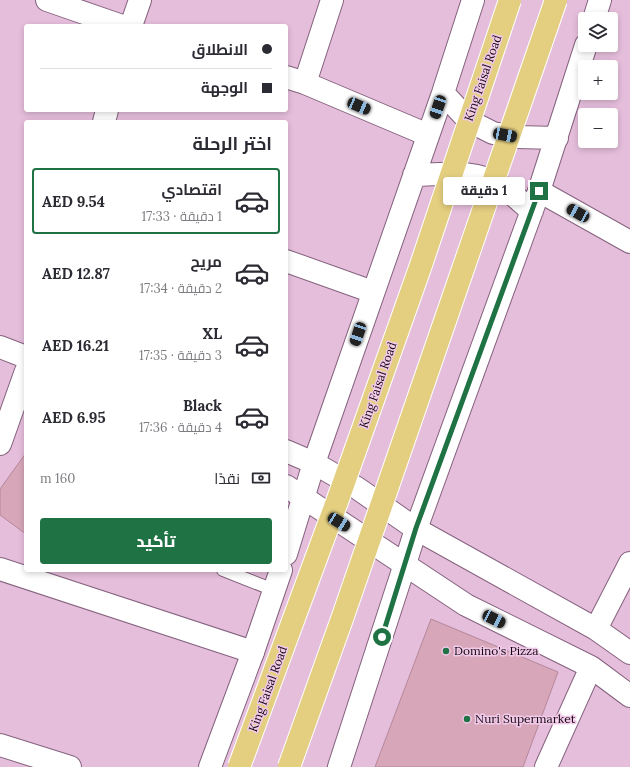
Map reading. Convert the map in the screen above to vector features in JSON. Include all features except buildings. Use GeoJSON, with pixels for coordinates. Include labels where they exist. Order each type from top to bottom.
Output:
{"type":"FeatureCollection","features":[{"type":"Feature","properties":{"kind":"highway","name":"King Faisal Road"},"geometry":{"type":"LineString","coordinates":[[239,767],[344,484],[421,265],[510,0]]}},
{"type":"Feature","properties":{"kind":"highway"},"geometry":{"type":"LineString","coordinates":[[289,767],[342,619],[556,0]]}},
{"type":"Feature","properties":{"kind":"street"},"geometry":{"type":"LineString","coordinates":[[47,0],[116,24]]}},
{"type":"Feature","properties":{"kind":"street"},"geometry":{"type":"LineString","coordinates":[[132,24],[140,0]]}},
{"type":"Feature","properties":{"kind":"street"},"geometry":{"type":"LineString","coordinates":[[332,0],[295,80],[428,135]]}},
{"type":"Feature","properties":{"kind":"street"},"geometry":{"type":"LineString","coordinates":[[288,548],[305,498],[314,463],[443,93],[473,0]]}},
{"type":"Feature","properties":{"kind":"street"},"geometry":{"type":"LineString","coordinates":[[596,12],[600,0]]}},
{"type":"Feature","properties":{"kind":"street"},"geometry":{"type":"LineString","coordinates":[[339,767],[416,528],[536,201],[584,52]]}},
{"type":"Feature","properties":{"kind":"street"},"geometry":{"type":"LineString","coordinates":[[443,93],[469,121],[493,133],[517,137],[557,138]]}},
{"type":"Feature","properties":{"kind":"street"},"geometry":{"type":"LineString","coordinates":[[414,175],[452,173],[474,174],[630,242]]}},
{"type":"Feature","properties":{"kind":"street"},"geometry":{"type":"LineString","coordinates":[[288,262],[373,292]]}},
{"type":"Feature","properties":{"kind":"street"},"geometry":{"type":"LineString","coordinates":[[0,347],[24,356]]}},
{"type":"Feature","properties":{"kind":"street"},"geometry":{"type":"LineString","coordinates":[[0,444],[24,377]]}},
{"type":"Feature","properties":{"kind":"street"},"geometry":{"type":"LineString","coordinates":[[288,452],[314,463],[357,488],[416,528],[596,629],[630,652]]}},
{"type":"Feature","properties":{"kind":"street"},"geometry":{"type":"LineString","coordinates":[[288,487],[466,605],[591,667],[630,696]]}},
{"type":"Feature","properties":{"kind":"street"},"geometry":{"type":"LineString","coordinates":[[596,629],[630,563]]}},
{"type":"Feature","properties":{"kind":"street"},"geometry":{"type":"LineString","coordinates":[[0,569],[253,652]]}},
{"type":"Feature","properties":{"kind":"street"},"geometry":{"type":"LineString","coordinates":[[210,767],[253,652],[277,580]]}},
{"type":"Feature","properties":{"kind":"street"},"geometry":{"type":"LineString","coordinates":[[546,767],[591,667]]}},
{"type":"Feature","properties":{"kind":"street"},"geometry":{"type":"LineString","coordinates":[[0,745],[69,767]]}},
{"type":"Feature","properties":{"kind":"lane"},"geometry":{"type":"LineString","coordinates":[[234,572],[277,580]]}},
{"type":"Feature","properties":{"kind":"place","name":"Domino's Pizza"},"geometry":{"type":"Point","coordinates":[446,651]}},
{"type":"Feature","properties":{"kind":"place","name":"Nuri Supermarket"},"geometry":{"type":"Point","coordinates":[467,719]}},
{"type":"Feature","properties":{"kind":"route"},"geometry":{"type":"LineString","coordinates":[[382,637],[416,528],[539,191]]}}]}
